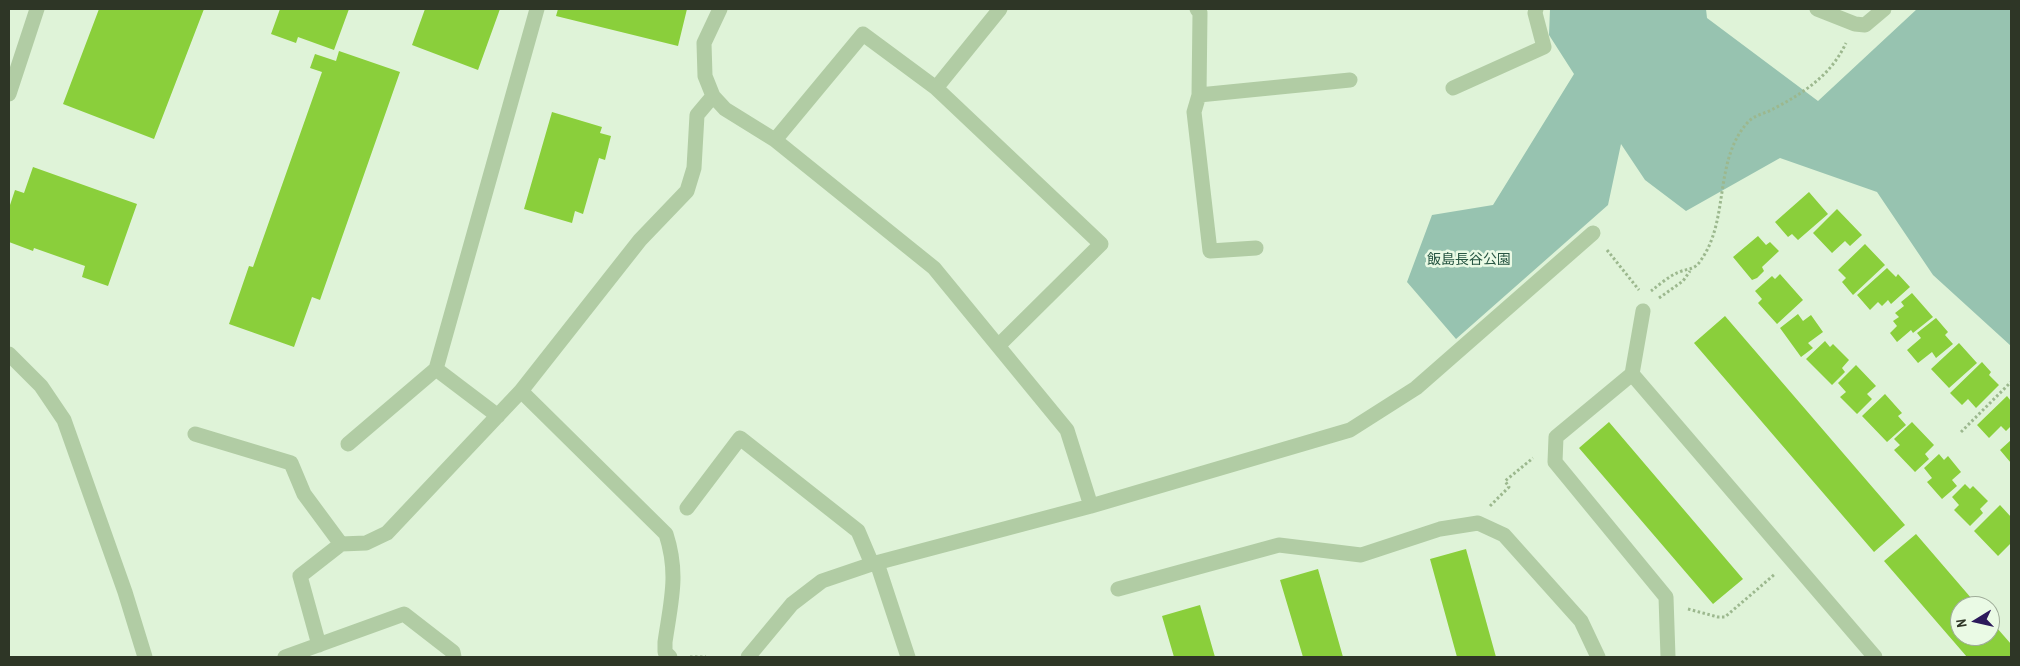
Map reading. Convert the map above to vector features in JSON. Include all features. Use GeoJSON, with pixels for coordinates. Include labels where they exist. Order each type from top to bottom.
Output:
{"type":"FeatureCollection","features":[{"type":"Feature","properties":{"kind":"street"},"geometry":{"type":"LineString","coordinates":[[9,94],[37,9]]}},
{"type":"Feature","properties":{"kind":"street"},"geometry":{"type":"LineString","coordinates":[[348,444],[436,369],[537,9]]}},
{"type":"Feature","properties":{"kind":"street"},"geometry":{"type":"LineString","coordinates":[[720,9],[704,43],[705,76],[713,96],[725,109],[775,140],[934,268],[1067,430],[1091,506]]}},
{"type":"Feature","properties":{"kind":"street"},"geometry":{"type":"LineString","coordinates":[[936,88],[1000,9]]}},
{"type":"Feature","properties":{"kind":"street"},"geometry":{"type":"LineString","coordinates":[[1197,9],[1200,13],[1199,95],[1194,112],[1210,251],[1256,248]]}},
{"type":"Feature","properties":{"kind":"street"},"geometry":{"type":"LineString","coordinates":[[1453,88],[1544,48],[1535,13],[1536,9]]}},
{"type":"Feature","properties":{"kind":"street"},"geometry":{"type":"LineString","coordinates":[[1817,9],[1854,24],[1865,25],[1884,9]]}},
{"type":"Feature","properties":{"kind":"street"},"geometry":{"type":"LineString","coordinates":[[775,140],[863,34],[936,88],[1101,244],[998,346]]}},
{"type":"Feature","properties":{"kind":"street"},"geometry":{"type":"LineString","coordinates":[[1199,95],[1350,80]]}},
{"type":"Feature","properties":{"kind":"street"},"geometry":{"type":"LineString","coordinates":[[319,645],[300,576],[341,544],[366,543],[386,533],[521,391],[640,240],[687,191],[694,168],[697,114],[713,96]]}},
{"type":"Feature","properties":{"kind":"street"},"geometry":{"type":"LineString","coordinates":[[748,657],[792,604],[822,581],[875,563],[1091,506],[1350,430],[1416,388],[1593,232]]}},
{"type":"Feature","properties":{"kind":"street"},"geometry":{"type":"LineString","coordinates":[[1643,311],[1632,374],[1556,437],[1555,462],[1666,597],[1668,657]]}},
{"type":"Feature","properties":{"kind":"street"},"geometry":{"type":"LineString","coordinates":[[9,354],[41,386],[64,420],[125,592],[145,657]]}},
{"type":"Feature","properties":{"kind":"street"},"geometry":{"type":"LineString","coordinates":[[436,369],[498,416]]}},
{"type":"Feature","properties":{"kind":"street"},"geometry":{"type":"LineString","coordinates":[[1632,374],[1875,657]]}},
{"type":"Feature","properties":{"kind":"street"},"geometry":{"type":"LineString","coordinates":[[521,391],[666,534],[673,554],[674,578],[664,642],[665,652],[670,657]]}},
{"type":"Feature","properties":{"kind":"street"},"geometry":{"type":"LineString","coordinates":[[195,434],[290,463],[304,494],[341,544]]}},
{"type":"Feature","properties":{"kind":"street"},"geometry":{"type":"LineString","coordinates":[[687,508],[740,438],[858,531],[875,563],[908,657]]}},
{"type":"Feature","properties":{"kind":"street"},"geometry":{"type":"LineString","coordinates":[[1118,589],[1279,545],[1361,555],[1440,529],[1478,523],[1504,535],[1581,621],[1598,657]]}},
{"type":"Feature","properties":{"kind":"street"},"geometry":{"type":"LineString","coordinates":[[285,657],[404,614],[453,652],[454,657]]}},
{"type":"Feature","properties":{"kind":"path"},"geometry":{"type":"LineString","coordinates":[[1643,311],[1682,281],[1701,261],[1716,231],[1724,174],[1732,147],[1749,120],[1775,108],[1821,79],[1840,56],[1854,24]]}},
{"type":"Feature","properties":{"kind":"path"},"geometry":{"type":"LineString","coordinates":[[1593,232],[1644,296],[1680,272],[1691,270]]}},
{"type":"Feature","properties":{"kind":"path"},"geometry":{"type":"LineString","coordinates":[[1962,432],[2011,382]]}},
{"type":"Feature","properties":{"kind":"path"},"geometry":{"type":"LineString","coordinates":[[1492,502],[1509,487],[1505,481],[1520,469]]}},
{"type":"Feature","properties":{"kind":"path"},"geometry":{"type":"LineString","coordinates":[[1682,608],[1725,617],[1791,560]]}},
{"type":"Feature","properties":{"kind":"path"},"geometry":{"type":"LineString","coordinates":[[690,657],[706,657]]}},
{"type":"Feature","properties":{"kind":"green space","name":"飯島長谷公園"},"geometry":{"type":"Polygon","coordinates":[[[1550,9],[1706,9],[1707,18],[1818,101],[1917,9],[2011,9],[2011,346],[1933,275],[1877,192],[1780,158],[1686,211],[1645,180],[1621,144],[1608,205],[1456,339],[1407,282],[1432,215],[1493,205],[1574,74],[1549,35],[1550,9]]]}},
{"type":"Feature","properties":{"kind":"building"},"geometry":{"type":"Polygon","coordinates":[[[99,9],[204,9],[154,139],[63,104],[99,9]]]}},
{"type":"Feature","properties":{"kind":"building"},"geometry":{"type":"Polygon","coordinates":[[[280,9],[349,9],[334,50],[298,37],[296,43],[271,34],[280,9]]]}},
{"type":"Feature","properties":{"kind":"building"},"geometry":{"type":"Polygon","coordinates":[[[425,9],[500,9],[478,70],[412,45],[425,9]]]}},
{"type":"Feature","properties":{"kind":"building"},"geometry":{"type":"Polygon","coordinates":[[[558,9],[687,9],[678,46],[556,16],[558,9]]]}},
{"type":"Feature","properties":{"kind":"building"},"geometry":{"type":"Polygon","coordinates":[[[339,51],[400,72],[320,300],[312,297],[294,347],[229,324],[249,266],[253,267],[322,72],[310,68],[315,54],[336,61],[339,51]]]}},
{"type":"Feature","properties":{"kind":"building"},"geometry":{"type":"Polygon","coordinates":[[[552,112],[602,127],[600,133],[611,136],[605,160],[599,158],[583,214],[575,211],[572,223],[524,209],[552,112]]]}},
{"type":"Feature","properties":{"kind":"building"},"geometry":{"type":"Polygon","coordinates":[[[33,167],[137,204],[108,286],[82,277],[85,266],[34,248],[33,251],[9,242],[9,208],[15,190],[24,193],[33,167]]]}},
{"type":"Feature","properties":{"kind":"building"},"geometry":{"type":"Polygon","coordinates":[[[1809,192],[1828,214],[1798,240],[1792,234],[1788,237],[1775,222],[1809,192]]]}},
{"type":"Feature","properties":{"kind":"building"},"geometry":{"type":"Polygon","coordinates":[[[1837,209],[1862,235],[1850,246],[1845,241],[1832,253],[1813,233],[1837,209]]]}},
{"type":"Feature","properties":{"kind":"building"},"geometry":{"type":"Polygon","coordinates":[[[1758,236],[1766,245],[1770,242],[1779,251],[1762,267],[1764,271],[1752,280],[1733,257],[1758,236]]]}},
{"type":"Feature","properties":{"kind":"building"},"geometry":{"type":"Polygon","coordinates":[[[1865,244],[1885,265],[1853,295],[1842,282],[1846,278],[1838,270],[1865,244]]]}},
{"type":"Feature","properties":{"kind":"building"},"geometry":{"type":"Polygon","coordinates":[[[1887,268],[1896,277],[1898,274],[1910,287],[1891,304],[1888,300],[1882,306],[1878,302],[1870,310],[1857,295],[1887,268]]]}},
{"type":"Feature","properties":{"kind":"building"},"geometry":{"type":"Polygon","coordinates":[[[1780,274],[1803,300],[1777,324],[1758,303],[1762,299],[1755,291],[1772,276],[1775,279],[1780,274]]]}},
{"type":"Feature","properties":{"kind":"building"},"geometry":{"type":"Polygon","coordinates":[[[1912,293],[1933,317],[1913,333],[1911,330],[1897,342],[1890,333],[1897,326],[1893,321],[1899,317],[1895,313],[1904,306],[1901,302],[1912,293]]]}},
{"type":"Feature","properties":{"kind":"building"},"geometry":{"type":"Polygon","coordinates":[[[1798,314],[1803,321],[1811,315],[1823,332],[1808,343],[1813,348],[1801,357],[1780,328],[1798,314]]]}},
{"type":"Feature","properties":{"kind":"building"},"geometry":{"type":"Polygon","coordinates":[[[1725,316],[1905,525],[1874,552],[1694,343],[1725,316]]]}},
{"type":"Feature","properties":{"kind":"building"},"geometry":{"type":"Polygon","coordinates":[[[1936,318],[1948,332],[1945,335],[1953,344],[1936,358],[1932,352],[1918,363],[1907,350],[1921,338],[1917,333],[1936,318]]]}},
{"type":"Feature","properties":{"kind":"building"},"geometry":{"type":"Polygon","coordinates":[[[1825,341],[1830,347],[1833,344],[1849,360],[1842,368],[1845,372],[1832,385],[1806,359],[1825,341]]]}},
{"type":"Feature","properties":{"kind":"building"},"geometry":{"type":"Polygon","coordinates":[[[1959,343],[1977,363],[1949,388],[1931,369],[1959,343]]]}},
{"type":"Feature","properties":{"kind":"building"},"geometry":{"type":"Polygon","coordinates":[[[1982,362],[1991,372],[1989,375],[1999,385],[1976,408],[1968,399],[1962,405],[1950,393],[1982,362]]]}},
{"type":"Feature","properties":{"kind":"building"},"geometry":{"type":"Polygon","coordinates":[[[1856,365],[1876,386],[1867,394],[1872,399],[1857,414],[1840,397],[1846,392],[1838,383],[1856,365]]]}},
{"type":"Feature","properties":{"kind":"building"},"geometry":{"type":"Polygon","coordinates":[[[1885,394],[1902,413],[1898,416],[1906,425],[1887,442],[1862,416],[1885,394]]]}},
{"type":"Feature","properties":{"kind":"building"},"geometry":{"type":"Polygon","coordinates":[[[2007,396],[2011,401],[2011,426],[2006,431],[2001,426],[1989,438],[1977,425],[2007,396]]]}},
{"type":"Feature","properties":{"kind":"building"},"geometry":{"type":"Polygon","coordinates":[[[1609,422],[1743,579],[1713,604],[1579,448],[1609,422]]]}},
{"type":"Feature","properties":{"kind":"building"},"geometry":{"type":"Polygon","coordinates":[[[1912,422],[1934,445],[1925,454],[1929,459],[1915,472],[1894,450],[1900,445],[1894,439],[1912,422]]]}},
{"type":"Feature","properties":{"kind":"building"},"geometry":{"type":"Polygon","coordinates":[[[2011,440],[2011,463],[2000,450],[2011,440]]]}},
{"type":"Feature","properties":{"kind":"building"},"geometry":{"type":"Polygon","coordinates":[[[1939,454],[1944,460],[1948,456],[1961,472],[1952,480],[1957,486],[1942,499],[1927,482],[1932,478],[1924,468],[1939,454]]]}},
{"type":"Feature","properties":{"kind":"building"},"geometry":{"type":"Polygon","coordinates":[[[1965,484],[1970,489],[1973,486],[1988,501],[1980,509],[1983,513],[1970,526],[1954,510],[1959,505],[1952,497],[1965,484]]]}},
{"type":"Feature","properties":{"kind":"building"},"geometry":{"type":"Polygon","coordinates":[[[2000,505],[2011,517],[2011,543],[1998,556],[1974,531],[2000,505]]]}},
{"type":"Feature","properties":{"kind":"building"},"geometry":{"type":"Polygon","coordinates":[[[1916,534],[1969,596],[1950,596],[1950,637],[1884,561],[1916,534]]]}},
{"type":"Feature","properties":{"kind":"building"},"geometry":{"type":"Polygon","coordinates":[[[1466,549],[1496,657],[1457,657],[1430,559],[1466,549]]]}},
{"type":"Feature","properties":{"kind":"building"},"geometry":{"type":"Polygon","coordinates":[[[1318,569],[1343,657],[1303,657],[1280,580],[1318,569]]]}},
{"type":"Feature","properties":{"kind":"building"},"geometry":{"type":"Polygon","coordinates":[[[1200,605],[1215,657],[1174,657],[1162,616],[1200,605]]]}},
{"type":"Feature","properties":{"kind":"building"},"geometry":{"type":"Polygon","coordinates":[[[2000,631],[2011,644],[2011,657],[1967,657],[1957,646],[2000,646],[2000,631]]]}}]}
